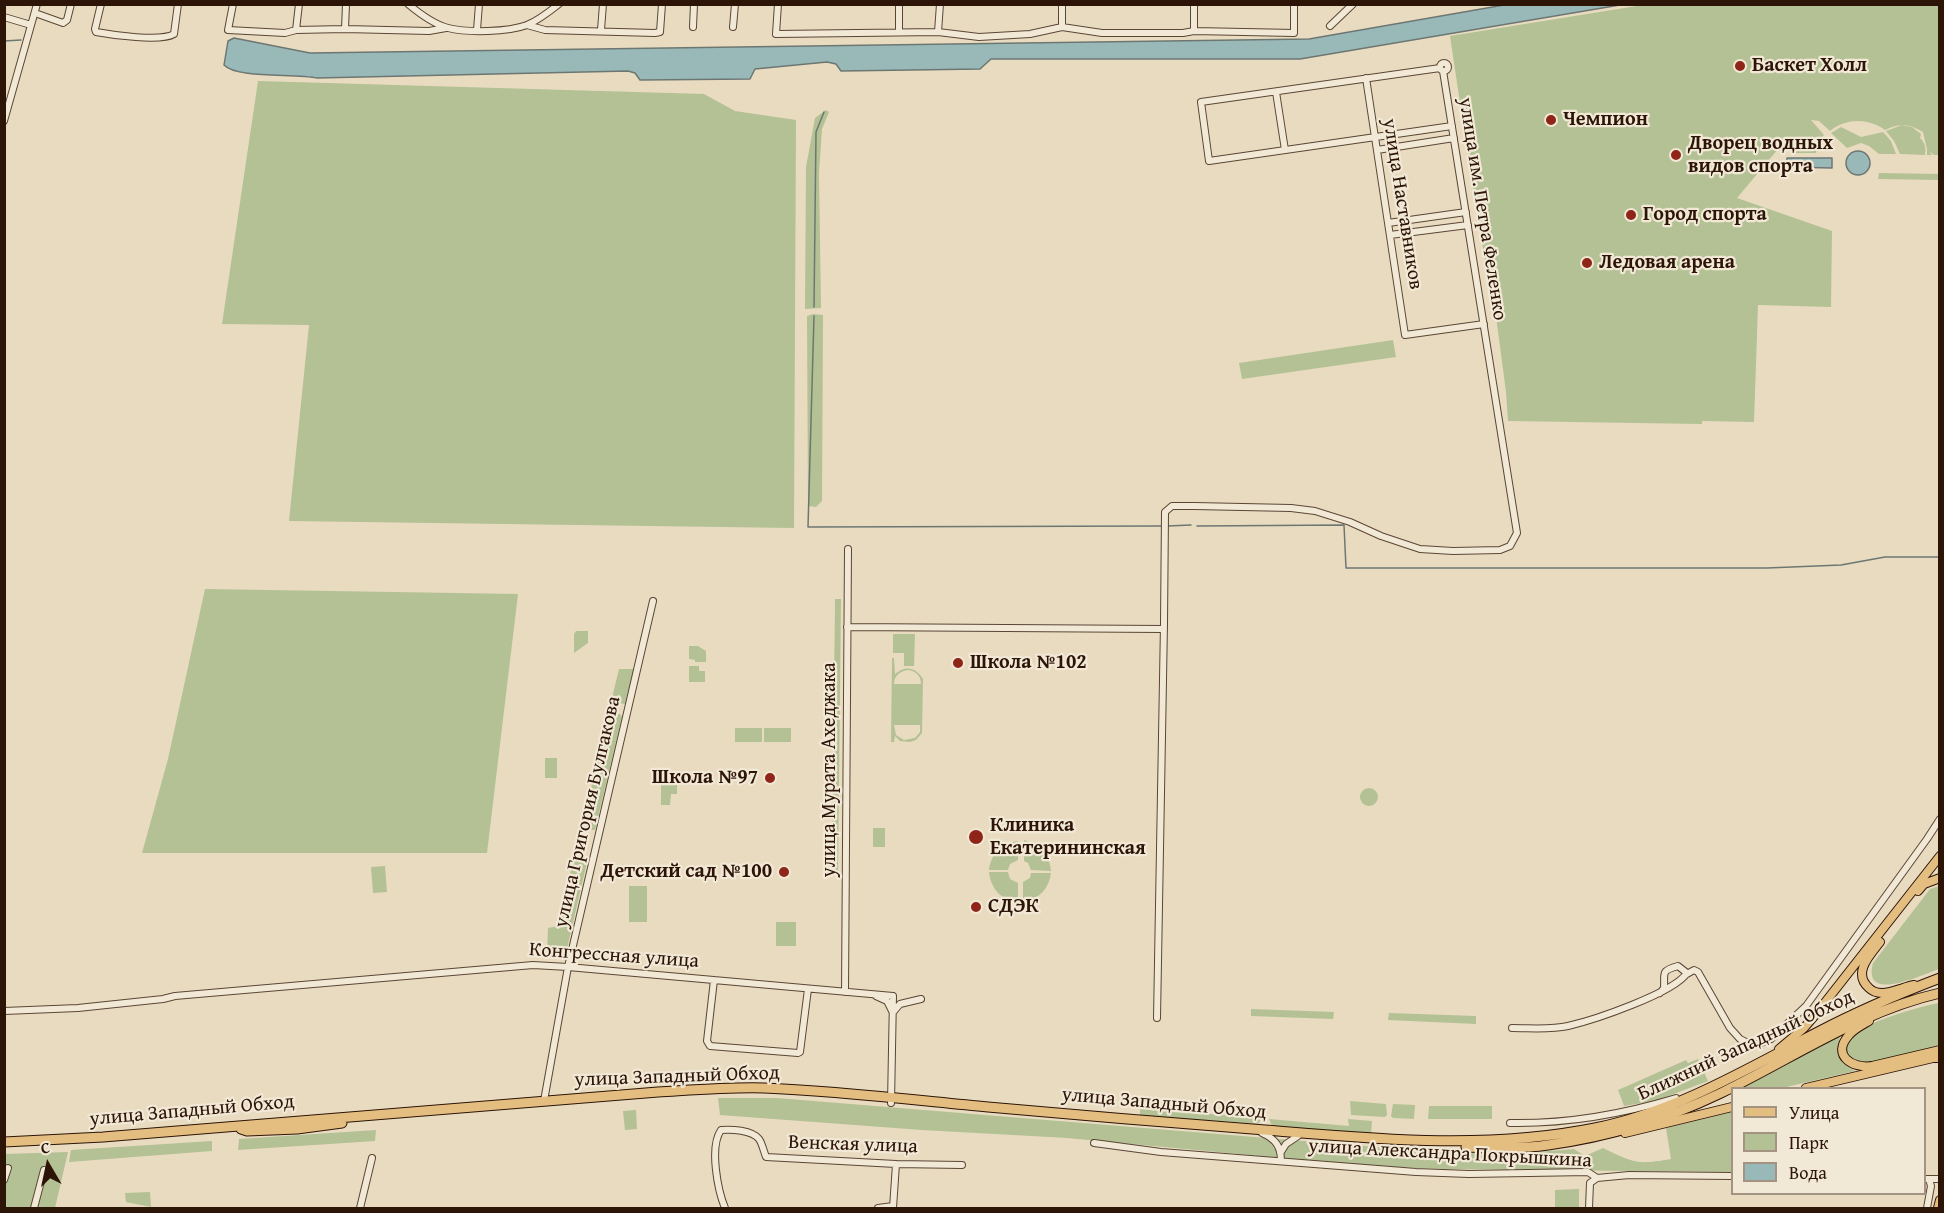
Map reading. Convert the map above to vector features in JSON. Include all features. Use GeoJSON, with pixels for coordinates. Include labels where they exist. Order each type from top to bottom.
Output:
{"type":"FeatureCollection","features":[{"type":"Feature","properties":{"kind":"highway","name":"Ближний Западный Обход"},"geometry":{"type":"LineString","coordinates":[[1351,1138],[1442,1142],[1491,1140],[1561,1135],[1631,1120],[1767,1064],[1847,1017],[1939,979]]}},
{"type":"Feature","properties":{"kind":"highway"},"geometry":{"type":"LineString","coordinates":[[1548,1145],[1604,1134],[1665,1117],[1721,1093],[1767,1064],[1858,1021],[1940,993]]}},
{"type":"Feature","properties":{"kind":"highway","name":"улица Западный Обход"},"geometry":{"type":"LineString","coordinates":[[4,1144],[544,1101],[745,1088],[809,1091],[891,1101],[996,1107],[1351,1138]]}},
{"type":"Feature","properties":{"kind":"highway","name":"улица Западный Обход"},"geometry":{"type":"LineString","coordinates":[[4,1144],[98,1140],[636,1097],[784,1093],[1407,1145],[1499,1148],[1548,1145]]}},
{"type":"Feature","properties":{"kind":"main road"},"geometry":{"type":"LineString","coordinates":[[1767,1064],[1804,1028],[1940,856]]}},
{"type":"Feature","properties":{"kind":"main road"},"geometry":{"type":"LineString","coordinates":[[1939,979],[1876,993],[1866,986],[1862,972],[1865,962],[1920,888],[1929,881],[1940,878]]}},
{"type":"Feature","properties":{"kind":"main road"},"geometry":{"type":"LineString","coordinates":[[1891,1008],[1857,1028],[1847,1037],[1843,1053],[1849,1063],[1865,1067],[1940,1050]]}},
{"type":"Feature","properties":{"kind":"main road"},"geometry":{"type":"LineString","coordinates":[[1814,1087],[1940,1058]]}},
{"type":"Feature","properties":{"kind":"main road"},"geometry":{"type":"LineString","coordinates":[[1548,1145],[1592,1141],[1731,1107]]}},
{"type":"Feature","properties":{"kind":"main road"},"geometry":{"type":"LineString","coordinates":[[1938,1209],[1940,1200]]}},
{"type":"Feature","properties":{"kind":"street"},"geometry":{"type":"LineString","coordinates":[[4,121],[37,4]]}},
{"type":"Feature","properties":{"kind":"street"},"geometry":{"type":"LineString","coordinates":[[35,13],[63,23],[67,21],[71,4]]}},
{"type":"Feature","properties":{"kind":"street"},"geometry":{"type":"LineString","coordinates":[[101,4],[96,32],[155,37],[170,36],[174,33],[178,4]]}},
{"type":"Feature","properties":{"kind":"street"},"geometry":{"type":"LineString","coordinates":[[234,4],[228,30],[285,33],[296,30],[345,29],[429,31],[446,28],[505,29],[526,25],[559,4]]}},
{"type":"Feature","properties":{"kind":"street"},"geometry":{"type":"LineString","coordinates":[[296,30],[299,4]]}},
{"type":"Feature","properties":{"kind":"street"},"geometry":{"type":"LineString","coordinates":[[345,29],[346,4]]}},
{"type":"Feature","properties":{"kind":"street"},"geometry":{"type":"LineString","coordinates":[[408,4],[427,19],[446,28]]}},
{"type":"Feature","properties":{"kind":"street"},"geometry":{"type":"LineString","coordinates":[[477,30],[479,4]]}},
{"type":"Feature","properties":{"kind":"street"},"geometry":{"type":"LineString","coordinates":[[601,30],[603,4]]}},
{"type":"Feature","properties":{"kind":"street"},"geometry":{"type":"LineString","coordinates":[[526,25],[545,30],[660,32],[662,4]]}},
{"type":"Feature","properties":{"kind":"street"},"geometry":{"type":"LineString","coordinates":[[693,27],[694,4]]}},
{"type":"Feature","properties":{"kind":"street"},"geometry":{"type":"LineString","coordinates":[[733,27],[735,4]]}},
{"type":"Feature","properties":{"kind":"street"},"geometry":{"type":"LineString","coordinates":[[778,4],[776,33],[938,32],[979,37],[1030,34],[1062,27],[1102,33],[1294,33],[1294,4]]}},
{"type":"Feature","properties":{"kind":"street"},"geometry":{"type":"LineString","coordinates":[[899,4],[899,32]]}},
{"type":"Feature","properties":{"kind":"street"},"geometry":{"type":"LineString","coordinates":[[938,32],[940,4]]}},
{"type":"Feature","properties":{"kind":"street"},"geometry":{"type":"LineString","coordinates":[[1062,4],[1062,27]]}},
{"type":"Feature","properties":{"kind":"street"},"geometry":{"type":"LineString","coordinates":[[1194,4],[1194,32]]}},
{"type":"Feature","properties":{"kind":"street"},"geometry":{"type":"LineString","coordinates":[[1330,26],[1353,4]]}},
{"type":"Feature","properties":{"kind":"street"},"geometry":{"type":"LineString","coordinates":[[4,17],[31,25]]}},
{"type":"Feature","properties":{"kind":"street","name":"улица им. Петра Феленко"},"geometry":{"type":"LineString","coordinates":[[1164,629],[1165,512],[1172,506],[1291,508],[1315,511],[1420,549],[1500,550],[1510,546],[1517,533],[1442,70],[1366,78]]}},
{"type":"Feature","properties":{"kind":"street"},"geometry":{"type":"LineString","coordinates":[[1366,78],[1201,102],[1209,161],[1452,126]]}},
{"type":"Feature","properties":{"kind":"street","name":"улица Наставников"},"geometry":{"type":"LineString","coordinates":[[1366,78],[1405,335],[1484,324]]}},
{"type":"Feature","properties":{"kind":"street"},"geometry":{"type":"LineString","coordinates":[[1276,92],[1285,150]]}},
{"type":"Feature","properties":{"kind":"street"},"geometry":{"type":"LineString","coordinates":[[1377,150],[1454,138]]}},
{"type":"Feature","properties":{"kind":"street"},"geometry":{"type":"LineString","coordinates":[[1388,223],[1466,212]]}},
{"type":"Feature","properties":{"kind":"street"},"geometry":{"type":"LineString","coordinates":[[1390,235],[1468,225]]}},
{"type":"Feature","properties":{"kind":"street","name":"улица Мурата Ахеджака"},"geometry":{"type":"LineString","coordinates":[[845,992],[848,549]]}},
{"type":"Feature","properties":{"kind":"street","name":"улица Григория Булгакова"},"geometry":{"type":"LineString","coordinates":[[544,1101],[568,967],[653,601]]}},
{"type":"Feature","properties":{"kind":"street"},"geometry":{"type":"LineString","coordinates":[[847,627],[1164,629],[1156,1018]]}},
{"type":"Feature","properties":{"kind":"street"},"geometry":{"type":"LineString","coordinates":[[1512,1028],[1569,1026],[1660,993],[1694,970],[1698,972],[1730,1028],[1740,1039],[1750,1044],[1758,1044],[1771,1039],[1806,1006],[1940,819]]}},
{"type":"Feature","properties":{"kind":"street","name":"Конгрессная улица"},"geometry":{"type":"LineString","coordinates":[[4,1011],[78,1008],[175,996],[513,966],[568,967],[893,996],[893,1015]]}},
{"type":"Feature","properties":{"kind":"street"},"geometry":{"type":"LineString","coordinates":[[1660,993],[1664,985],[1664,973],[1678,966],[1687,974]]}},
{"type":"Feature","properties":{"kind":"street"},"geometry":{"type":"LineString","coordinates":[[714,980],[707,1041],[710,1046],[800,1052],[808,989]]}},
{"type":"Feature","properties":{"kind":"street"},"geometry":{"type":"LineString","coordinates":[[872,994],[887,1001],[893,1015]]}},
{"type":"Feature","properties":{"kind":"street"},"geometry":{"type":"LineString","coordinates":[[891,1101],[893,1015],[900,1004],[921,999]]}},
{"type":"Feature","properties":{"kind":"street"},"geometry":{"type":"LineString","coordinates":[[745,1088],[803,1088],[876,1094],[885,1093],[892,1083]]}},
{"type":"Feature","properties":{"kind":"street"},"geometry":{"type":"LineString","coordinates":[[892,1083],[899,1094],[905,1097],[996,1107]]}},
{"type":"Feature","properties":{"kind":"street"},"geometry":{"type":"LineString","coordinates":[[1510,1123],[1599,1116],[1630,1111],[1703,1090]]}},
{"type":"Feature","properties":{"kind":"street","name":"Венская улица"},"geometry":{"type":"LineString","coordinates":[[725,1209],[719,1193],[715,1164],[717,1135],[721,1130],[752,1134],[759,1138],[766,1157],[962,1165]]}},
{"type":"Feature","properties":{"kind":"street"},"geometry":{"type":"LineString","coordinates":[[1262,1133],[1277,1143],[1281,1152],[1281,1161]]}},
{"type":"Feature","properties":{"kind":"street"},"geometry":{"type":"LineString","coordinates":[[1281,1152],[1286,1144],[1299,1136]]}},
{"type":"Feature","properties":{"kind":"street","name":"улица Александра Покрышкина"},"geometry":{"type":"LineString","coordinates":[[1094,1143],[1161,1152],[1416,1172],[1588,1172],[1597,1178],[1629,1175],[1731,1176]]}},
{"type":"Feature","properties":{"kind":"street"},"geometry":{"type":"LineString","coordinates":[[360,1209],[372,1158]]}},
{"type":"Feature","properties":{"kind":"street"},"geometry":{"type":"LineString","coordinates":[[878,1209],[893,1207],[896,1164]]}},
{"type":"Feature","properties":{"kind":"street"},"geometry":{"type":"LineString","coordinates":[[4,1180],[8,1168]]}},
{"type":"Feature","properties":{"kind":"street"},"geometry":{"type":"LineString","coordinates":[[34,1209],[44,1170]]}},
{"type":"Feature","properties":{"kind":"street"},"geometry":{"type":"LineString","coordinates":[[1589,1209],[1590,1183],[1597,1178]]}},
{"type":"Feature","properties":{"kind":"street"},"geometry":{"type":"LineString","coordinates":[[1927,1209],[1931,1186],[1927,1179],[1940,1179]]}},
{"type":"Feature","properties":{"kind":"green space","name":"Город спорта"},"geometry":{"type":"Polygon","coordinates":[[[1643,5],[1939,5],[1939,155],[1934,155],[1929,151],[1932,155],[1927,155],[1923,132],[1913,127],[1900,125],[1885,130],[1871,123],[1857,121],[1843,124],[1830,131],[1819,121],[1811,120],[1824,135],[1816,153],[1792,153],[1783,146],[1789,136],[1737,198],[1832,231],[1831,307],[1758,305],[1754,422],[1702,421],[1702,424],[1508,421],[1494,301],[1491,297],[1450,36],[1643,5]]]}},
{"type":"Feature","properties":{"kind":"green space"},"geometry":{"type":"Polygon","coordinates":[[[258,81],[704,94],[735,111],[796,120],[794,528],[289,521],[309,325],[222,324],[258,81]]]}},
{"type":"Feature","properties":{"kind":"green space"},"geometry":{"type":"Polygon","coordinates":[[[826,110],[829,112],[822,129],[819,173],[821,308],[805,309],[806,167],[815,118],[826,110]]]}},
{"type":"Feature","properties":{"kind":"green space"},"geometry":{"type":"Polygon","coordinates":[[[1902,125],[1912,127],[1921,134],[1920,138],[1925,145],[1925,155],[1900,154],[1886,131],[1902,125]]]}},
{"type":"Feature","properties":{"kind":"green space"},"geometry":{"type":"Polygon","coordinates":[[[1841,127],[1861,137],[1883,132],[1891,141],[1896,154],[1879,154],[1861,143],[1847,148],[1831,133],[1841,127]]]}},
{"type":"Feature","properties":{"kind":"green space"},"geometry":{"type":"Polygon","coordinates":[[[1879,173],[1939,174],[1939,180],[1878,179],[1879,173]]]}},
{"type":"Feature","properties":{"kind":"green space"},"geometry":{"type":"Polygon","coordinates":[[[823,315],[822,501],[816,507],[808,506],[807,316],[823,315]]]}},
{"type":"Feature","properties":{"kind":"green space"},"geometry":{"type":"Polygon","coordinates":[[[1393,340],[1396,357],[1242,379],[1239,363],[1393,340]]]}},
{"type":"Feature","properties":{"kind":"green space"},"geometry":{"type":"Polygon","coordinates":[[[205,589],[518,594],[487,853],[142,853],[168,759],[205,589]]]}},
{"type":"Feature","properties":{"kind":"green space"},"geometry":{"type":"Polygon","coordinates":[[[835,599],[841,599],[838,875],[832,875],[835,599]]]}},
{"type":"Feature","properties":{"kind":"green space"},"geometry":{"type":"Polygon","coordinates":[[[576,631],[588,631],[588,643],[574,653],[574,634],[576,631]]]}},
{"type":"Feature","properties":{"kind":"green space"},"geometry":{"type":"Polygon","coordinates":[[[893,634],[915,634],[914,666],[904,666],[904,653],[893,653],[893,634]]]}},
{"type":"Feature","properties":{"kind":"green space"},"geometry":{"type":"Polygon","coordinates":[[[689,646],[698,646],[706,651],[706,662],[695,662],[689,659],[689,646]]]}},
{"type":"Feature","properties":{"kind":"green space"},"geometry":{"type":"Polygon","coordinates":[[[892,658],[894,658],[895,674],[906,668],[914,670],[917,672],[923,679],[922,733],[916,740],[910,742],[900,741],[895,736],[894,742],[891,742],[892,658]],[[908,670],[898,674],[894,684],[921,684],[918,674],[908,670]],[[894,725],[896,735],[904,740],[915,738],[920,732],[920,725],[894,725]]]}},
{"type":"Feature","properties":{"kind":"green space"},"geometry":{"type":"Polygon","coordinates":[[[689,666],[699,666],[699,671],[705,671],[705,682],[689,682],[689,666]]]}},
{"type":"Feature","properties":{"kind":"green space"},"geometry":{"type":"Polygon","coordinates":[[[619,669],[634,669],[625,704],[611,702],[619,669]]]}},
{"type":"Feature","properties":{"kind":"green space"},"geometry":{"type":"Polygon","coordinates":[[[611,713],[620,714],[622,717],[595,830],[581,830],[608,716],[611,713]]]}},
{"type":"Feature","properties":{"kind":"green space"},"geometry":{"type":"Polygon","coordinates":[[[735,728],[762,728],[762,742],[735,742],[735,728]]]}},
{"type":"Feature","properties":{"kind":"green space"},"geometry":{"type":"Polygon","coordinates":[[[764,728],[791,728],[791,742],[764,742],[764,728]]]}},
{"type":"Feature","properties":{"kind":"green space"},"geometry":{"type":"Polygon","coordinates":[[[545,758],[557,758],[557,778],[545,778],[545,758]]]}},
{"type":"Feature","properties":{"kind":"green space"},"geometry":{"type":"Polygon","coordinates":[[[661,774],[677,774],[677,794],[671,794],[670,805],[661,805],[661,774]]]}},
{"type":"Feature","properties":{"kind":"green space"},"geometry":{"type":"Polygon","coordinates":[[[1369,788],[1376,790],[1378,797],[1376,804],[1369,806],[1362,804],[1360,797],[1362,790],[1369,788]]]}},
{"type":"Feature","properties":{"kind":"green space"},"geometry":{"type":"Polygon","coordinates":[[[873,828],[885,828],[885,847],[873,847],[873,828]]]}},
{"type":"Feature","properties":{"kind":"green space"},"geometry":{"type":"Polygon","coordinates":[[[1024,840],[1043,851],[1051,871],[1031,870],[1028,863],[1024,861],[1024,840]]]}},
{"type":"Feature","properties":{"kind":"green space"},"geometry":{"type":"Polygon","coordinates":[[[1018,841],[1018,860],[1010,864],[1008,870],[989,870],[998,850],[1018,841]]]}},
{"type":"Feature","properties":{"kind":"green space"},"geometry":{"type":"Polygon","coordinates":[[[585,859],[587,862],[566,953],[547,953],[548,928],[558,926],[573,862],[585,859]]]}},
{"type":"Feature","properties":{"kind":"green space"},"geometry":{"type":"Polygon","coordinates":[[[385,866],[387,892],[373,893],[371,867],[385,866]]]}},
{"type":"Feature","properties":{"kind":"green space"},"geometry":{"type":"Polygon","coordinates":[[[989,872],[1008,872],[1010,879],[1018,883],[1018,902],[998,893],[992,884],[989,872]]]}},
{"type":"Feature","properties":{"kind":"green space"},"geometry":{"type":"Polygon","coordinates":[[[1031,873],[1051,873],[1048,884],[1042,892],[1023,902],[1023,882],[1030,878],[1031,873]]]}},
{"type":"Feature","properties":{"kind":"green space"},"geometry":{"type":"Polygon","coordinates":[[[629,886],[647,886],[647,922],[629,922],[629,886]]]}},
{"type":"Feature","properties":{"kind":"green space"},"geometry":{"type":"Polygon","coordinates":[[[1939,886],[1939,969],[1895,984],[1876,982],[1872,975],[1873,963],[1930,889],[1939,886]]]}},
{"type":"Feature","properties":{"kind":"green space"},"geometry":{"type":"Polygon","coordinates":[[[776,922],[796,922],[796,946],[776,946],[776,922]]]}},
{"type":"Feature","properties":{"kind":"green space"},"geometry":{"type":"Polygon","coordinates":[[[1939,1003],[1939,1045],[1937,1047],[1862,1064],[1847,1057],[1846,1048],[1849,1039],[1865,1027],[1906,1011],[1939,1003]]]}},
{"type":"Feature","properties":{"kind":"green space"},"geometry":{"type":"Polygon","coordinates":[[[1251,1009],[1334,1012],[1333,1019],[1251,1016],[1251,1009]]]}},
{"type":"Feature","properties":{"kind":"green space"},"geometry":{"type":"Polygon","coordinates":[[[1389,1013],[1476,1016],[1476,1024],[1388,1020],[1389,1013]]]}},
{"type":"Feature","properties":{"kind":"green space"},"geometry":{"type":"Polygon","coordinates":[[[1840,1037],[1838,1054],[1841,1061],[1855,1071],[1786,1087],[1741,1087],[1840,1037]]]}},
{"type":"Feature","properties":{"kind":"green space"},"geometry":{"type":"Polygon","coordinates":[[[1698,1059],[1708,1081],[1655,1101],[1624,1106],[1618,1090],[1686,1060],[1688,1063],[1698,1059]]]}},
{"type":"Feature","properties":{"kind":"green space"},"geometry":{"type":"Polygon","coordinates":[[[718,1098],[777,1098],[1438,1152],[1511,1154],[1574,1149],[1585,1156],[1603,1148],[1629,1160],[1650,1162],[1671,1159],[1666,1128],[1731,1112],[1731,1172],[1368,1166],[1067,1138],[720,1115],[718,1098]]]}},
{"type":"Feature","properties":{"kind":"green space"},"geometry":{"type":"Polygon","coordinates":[[[1350,1101],[1386,1104],[1387,1115],[1385,1117],[1351,1115],[1350,1101]]]}},
{"type":"Feature","properties":{"kind":"green space"},"geometry":{"type":"Polygon","coordinates":[[[1393,1104],[1415,1105],[1414,1119],[1393,1118],[1391,1116],[1393,1104]]]}},
{"type":"Feature","properties":{"kind":"green space"},"geometry":{"type":"Polygon","coordinates":[[[1429,1106],[1492,1106],[1492,1119],[1428,1119],[1429,1106]]]}},
{"type":"Feature","properties":{"kind":"green space"},"geometry":{"type":"Polygon","coordinates":[[[1140,1109],[1261,1118],[1256,1124],[1140,1115],[1140,1109]]]}},
{"type":"Feature","properties":{"kind":"green space"},"geometry":{"type":"Polygon","coordinates":[[[636,1110],[637,1129],[625,1130],[623,1111],[636,1110]]]}},
{"type":"Feature","properties":{"kind":"green space"},"geometry":{"type":"Polygon","coordinates":[[[1269,1119],[1349,1126],[1348,1119],[1372,1121],[1371,1135],[1276,1126],[1271,1124],[1269,1119]]]}},
{"type":"Feature","properties":{"kind":"green space"},"geometry":{"type":"Polygon","coordinates":[[[376,1130],[375,1141],[238,1150],[239,1139],[376,1130]]]}},
{"type":"Feature","properties":{"kind":"green space"},"geometry":{"type":"Polygon","coordinates":[[[212,1141],[212,1151],[69,1162],[71,1150],[212,1141]]]}},
{"type":"Feature","properties":{"kind":"green space"},"geometry":{"type":"Polygon","coordinates":[[[68,1152],[55,1208],[5,1208],[4,1154],[68,1152]]]}},
{"type":"Feature","properties":{"kind":"green space"},"geometry":{"type":"Polygon","coordinates":[[[1579,1189],[1579,1208],[1555,1208],[1555,1190],[1579,1189]]]}},
{"type":"Feature","properties":{"kind":"green space"},"geometry":{"type":"Polygon","coordinates":[[[150,1192],[151,1207],[126,1202],[125,1193],[150,1192]]]}},
{"type":"Feature","properties":{"kind":"water"},"geometry":{"type":"Polygon","coordinates":[[[1504,5],[1620,5],[1300,59],[991,59],[980,69],[841,71],[836,64],[827,62],[755,69],[750,79],[640,80],[635,73],[628,71],[317,78],[254,74],[231,69],[224,65],[228,41],[234,38],[310,53],[1309,39],[1504,5]]]}},
{"type":"Feature","properties":{"kind":"water"},"geometry":{"type":"Polygon","coordinates":[[[1858,151],[1867,154],[1870,163],[1867,172],[1858,175],[1849,172],[1846,163],[1849,154],[1858,151]]]}},
{"type":"Feature","properties":{"kind":"water"},"geometry":{"type":"Polygon","coordinates":[[[1787,158],[1832,158],[1832,168],[1787,167],[1787,158]]]}},
{"type":"Feature","properties":{"kind":"waterway"},"geometry":{"type":"LineString","coordinates":[[4,41],[21,40]]}},
{"type":"Feature","properties":{"kind":"waterway"},"geometry":{"type":"LineString","coordinates":[[814,307],[816,132],[824,112]]}},
{"type":"Feature","properties":{"kind":"waterway"},"geometry":{"type":"LineString","coordinates":[[814,316],[808,527],[1163,526]]}},
{"type":"Feature","properties":{"kind":"waterway"},"geometry":{"type":"LineString","coordinates":[[1167,526],[1191,525]]}},
{"type":"Feature","properties":{"kind":"waterway"},"geometry":{"type":"LineString","coordinates":[[1197,526],[1344,525],[1346,568],[1767,568],[1841,565],[1885,557],[1940,557]]}},
{"type":"Feature","properties":{"kind":"place","name":"Баскет Холл"},"geometry":{"type":"Point","coordinates":[1740,66]}},
{"type":"Feature","properties":{"kind":"place","name":"Чемпион"},"geometry":{"type":"Point","coordinates":[1551,120]}},
{"type":"Feature","properties":{"kind":"place","name":"Дворец водных видов спорта"},"geometry":{"type":"Point","coordinates":[1676,155]}},
{"type":"Feature","properties":{"kind":"place","name":"Город спорта"},"geometry":{"type":"Point","coordinates":[1631,215]}},
{"type":"Feature","properties":{"kind":"place","name":"Ледовая арена"},"geometry":{"type":"Point","coordinates":[1587,263]}},
{"type":"Feature","properties":{"kind":"place","name":"Школа №102"},"geometry":{"type":"Point","coordinates":[958,663]}},
{"type":"Feature","properties":{"kind":"place","name":"Школа №97"},"geometry":{"type":"Point","coordinates":[770,778]}},
{"type":"Feature","properties":{"kind":"place","name":"Клиника Екатерининская"},"geometry":{"type":"Point","coordinates":[976,837]}},
{"type":"Feature","properties":{"kind":"place","name":"Детский сад №100"},"geometry":{"type":"Point","coordinates":[784,872]}},
{"type":"Feature","properties":{"kind":"place","name":"СДЭК"},"geometry":{"type":"Point","coordinates":[976,907]}}]}
